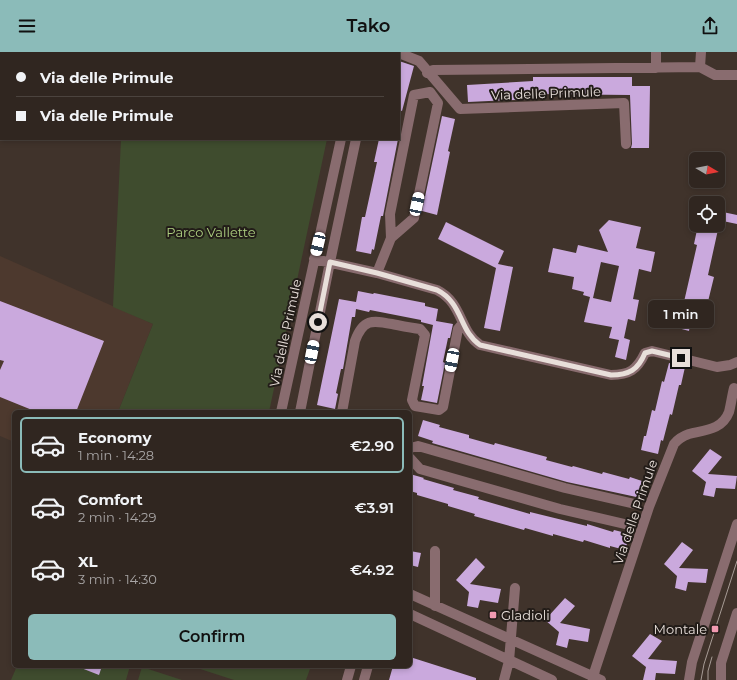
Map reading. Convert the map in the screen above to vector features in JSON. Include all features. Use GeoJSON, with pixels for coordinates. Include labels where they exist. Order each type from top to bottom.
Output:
{"type":"FeatureCollection","features":[{"type":"Feature","properties":{"kind":"street"},"geometry":{"type":"LineString","coordinates":[[656,52],[656,68]]}},
{"type":"Feature","properties":{"kind":"street"},"geometry":{"type":"LineString","coordinates":[[700,67],[701,52]]}},
{"type":"Feature","properties":{"kind":"street","name":"Via delle Primule"},"geometry":{"type":"LineString","coordinates":[[400,54],[418,61],[460,109],[624,103],[626,144]]}},
{"type":"Feature","properties":{"kind":"street","name":"Via delle Primule"},"geometry":{"type":"LineString","coordinates":[[428,73],[434,70],[700,67],[715,75],[737,75]]}},
{"type":"Feature","properties":{"kind":"street"},"geometry":{"type":"LineString","coordinates":[[377,273],[391,238],[390,214],[414,95],[430,92],[439,85]]}},
{"type":"Feature","properties":{"kind":"street"},"geometry":{"type":"LineString","coordinates":[[391,238],[414,218],[438,103],[430,92]]}},
{"type":"Feature","properties":{"kind":"street","name":"Via delle Primule"},"geometry":{"type":"LineString","coordinates":[[281,410],[341,140]]}},
{"type":"Feature","properties":{"kind":"street"},"geometry":{"type":"LineString","coordinates":[[300,410],[356,140]]}},
{"type":"Feature","properties":{"kind":"street"},"geometry":{"type":"LineString","coordinates":[[314,260],[330,262],[377,273],[437,290],[446,294],[453,302],[472,340],[480,345],[611,375],[621,375],[632,372],[642,361],[645,353],[652,351],[717,367],[730,365],[737,362]]}},
{"type":"Feature","properties":{"kind":"street"},"geometry":{"type":"LineString","coordinates":[[342,410],[359,330],[366,323],[374,320],[420,329],[425,336],[412,400],[415,406],[439,410],[444,407],[458,329],[463,323]]}},
{"type":"Feature","properties":{"kind":"street","name":"Via delle Primule"},"geometry":{"type":"LineString","coordinates":[[412,595],[596,679],[649,507],[674,444],[684,436],[710,430],[722,423],[728,413],[734,388]]}},
{"type":"Feature","properties":{"kind":"street","name":"Via delle Primule"},"geometry":{"type":"LineString","coordinates":[[412,448],[418,446],[565,488],[635,504]]}},
{"type":"Feature","properties":{"kind":"street","name":"Via delle Primule"},"geometry":{"type":"LineString","coordinates":[[412,460],[420,469],[560,509],[629,525]]}},
{"type":"Feature","properties":{"kind":"street"},"geometry":{"type":"LineString","coordinates":[[689,680],[692,662],[737,524]]}},
{"type":"Feature","properties":{"kind":"street"},"geometry":{"type":"LineString","coordinates":[[435,551],[435,606]]}},
{"type":"Feature","properties":{"kind":"street"},"geometry":{"type":"LineString","coordinates":[[504,680],[509,661],[515,588]]}},
{"type":"Feature","properties":{"kind":"street"},"geometry":{"type":"LineString","coordinates":[[721,680],[721,663],[737,613]]}},
{"type":"Feature","properties":{"kind":"street"},"geometry":{"type":"LineString","coordinates":[[412,615],[552,680]]}},
{"type":"Feature","properties":{"kind":"street"},"geometry":{"type":"LineString","coordinates":[[346,680],[350,668]]}},
{"type":"Feature","properties":{"kind":"street"},"geometry":{"type":"LineString","coordinates":[[364,680],[367,668]]}},
{"type":"Feature","properties":{"kind":"shaded area"},"geometry":{"type":"Polygon","coordinates":[[[0,256],[153,324],[119,410],[12,410],[12,441],[0,436],[0,256]]]}},
{"type":"Feature","properties":{"kind":"green space","name":"Parco Vallette"},"geometry":{"type":"Polygon","coordinates":[[[121,140],[327,140],[269,410],[119,410],[153,324],[113,307],[121,140]]]}},
{"type":"Feature","properties":{"kind":"green space"},"geometry":{"type":"Polygon","coordinates":[[[16,668],[129,668],[126,680],[11,680],[16,668]]]}},
{"type":"Feature","properties":{"kind":"green space"},"geometry":{"type":"Polygon","coordinates":[[[142,668],[145,668],[182,680],[138,680],[142,668]]]}},
{"type":"Feature","properties":{"kind":"green space"},"geometry":{"type":"Polygon","coordinates":[[[197,668],[310,668],[306,680],[234,680],[197,668]]]}},
{"type":"Feature","properties":{"kind":"building"},"geometry":{"type":"Polygon","coordinates":[[[400,61],[414,66],[402,111],[400,110],[400,61]]]}},
{"type":"Feature","properties":{"kind":"building"},"geometry":{"type":"Polygon","coordinates":[[[533,77],[632,77],[632,86],[650,86],[649,148],[631,148],[630,95],[534,94],[534,99],[468,102],[467,85],[533,81],[533,77]]]}},
{"type":"Feature","properties":{"kind":"building"},"geometry":{"type":"Polygon","coordinates":[[[442,116],[455,119],[437,215],[422,211],[442,116]]]}},
{"type":"Feature","properties":{"kind":"building"},"geometry":{"type":"Polygon","coordinates":[[[379,140],[398,140],[383,216],[381,216],[374,250],[372,249],[371,254],[356,251],[362,217],[365,217],[377,162],[374,162],[379,140]]]}},
{"type":"Feature","properties":{"kind":"building"},"geometry":{"type":"Polygon","coordinates":[[[725,212],[737,215],[737,224],[725,221],[725,212]]]}},
{"type":"Feature","properties":{"kind":"building"},"geometry":{"type":"Polygon","coordinates":[[[609,220],[641,227],[636,248],[655,252],[651,272],[639,269],[633,299],[639,300],[635,321],[628,319],[624,338],[630,340],[626,360],[615,357],[619,340],[609,338],[612,327],[584,322],[590,297],[583,295],[584,292],[572,289],[574,277],[548,272],[553,248],[576,253],[578,245],[608,252],[599,230],[609,220]],[[601,262],[593,298],[611,302],[619,266],[601,262]]]}},
{"type":"Feature","properties":{"kind":"building"},"geometry":{"type":"Polygon","coordinates":[[[446,222],[504,251],[498,264],[513,267],[500,331],[484,328],[496,268],[438,239],[446,222]]]}},
{"type":"Feature","properties":{"kind":"building"},"geometry":{"type":"Polygon","coordinates":[[[697,232],[717,232],[708,275],[714,277],[702,326],[690,324],[689,331],[678,328],[697,245],[694,244],[697,232]]]}},
{"type":"Feature","properties":{"kind":"building"},"geometry":{"type":"Polygon","coordinates":[[[358,291],[425,303],[425,306],[438,309],[436,321],[453,324],[450,338],[448,338],[443,362],[445,363],[437,403],[421,400],[424,386],[422,386],[433,325],[421,322],[421,320],[370,310],[369,312],[356,309],[355,317],[352,317],[343,369],[341,369],[336,393],[338,394],[335,409],[317,405],[339,299],[356,302],[358,291]]]}},
{"type":"Feature","properties":{"kind":"building"},"geometry":{"type":"Polygon","coordinates":[[[0,301],[104,341],[77,410],[32,410],[0,397],[0,370],[4,361],[0,360],[0,301]]]}},
{"type":"Feature","properties":{"kind":"building"},"geometry":{"type":"Polygon","coordinates":[[[669,363],[685,367],[672,415],[670,414],[658,454],[641,450],[652,410],[655,411],[662,381],[664,382],[669,363]]]}},
{"type":"Feature","properties":{"kind":"building"},"geometry":{"type":"Polygon","coordinates":[[[423,420],[440,425],[439,427],[469,435],[469,438],[494,445],[495,443],[547,457],[546,460],[602,474],[603,472],[629,479],[630,477],[645,482],[641,498],[567,482],[432,443],[433,441],[418,436],[423,420]]]}},
{"type":"Feature","properties":{"kind":"building"},"geometry":{"type":"Polygon","coordinates":[[[710,449],[722,457],[708,474],[737,476],[735,489],[716,488],[714,497],[703,495],[706,482],[692,471],[710,449]]]}},
{"type":"Feature","properties":{"kind":"building"},"geometry":{"type":"Polygon","coordinates":[[[412,475],[454,488],[453,490],[479,497],[478,499],[530,514],[530,512],[587,526],[587,524],[613,532],[614,530],[630,534],[625,550],[610,546],[610,548],[584,540],[583,542],[553,534],[553,536],[525,528],[524,530],[474,516],[475,514],[417,495],[417,493],[412,492],[412,475]]]}},
{"type":"Feature","properties":{"kind":"building"},"geometry":{"type":"Polygon","coordinates":[[[682,542],[693,550],[679,568],[708,569],[706,583],[688,582],[686,591],[675,588],[677,576],[664,564],[682,542]]]}},
{"type":"Feature","properties":{"kind":"building"},"geometry":{"type":"Polygon","coordinates":[[[412,551],[421,553],[418,567],[412,566],[412,551]]]}},
{"type":"Feature","properties":{"kind":"building"},"geometry":{"type":"Polygon","coordinates":[[[476,558],[485,567],[470,584],[501,589],[498,603],[480,600],[478,608],[467,606],[469,592],[456,580],[476,558]]]}},
{"type":"Feature","properties":{"kind":"building"},"geometry":{"type":"Polygon","coordinates":[[[565,598],[575,606],[560,623],[590,629],[588,642],[569,639],[567,648],[556,645],[559,632],[545,620],[565,598]]]}},
{"type":"Feature","properties":{"kind":"building"},"geometry":{"type":"Polygon","coordinates":[[[650,634],[662,641],[648,659],[677,661],[675,674],[656,673],[655,680],[643,680],[646,667],[632,656],[650,634]]]}},
{"type":"Feature","properties":{"kind":"building"},"geometry":{"type":"Polygon","coordinates":[[[412,658],[476,678],[476,680],[389,680],[392,668],[412,668],[412,658]]]}},
{"type":"Feature","properties":{"kind":"building"},"geometry":{"type":"Polygon","coordinates":[[[81,668],[101,668],[99,675],[81,668]]]}},
{"type":"Feature","properties":{"kind":"tram line"},"geometry":{"type":"LineString","coordinates":[[701,680],[704,664],[737,561]]}},
{"type":"Feature","properties":{"kind":"tram line"},"geometry":{"type":"LineString","coordinates":[[708,680],[708,671],[712,657]]}},
{"type":"Feature","properties":{"kind":"place","name":"Gladioli"},"geometry":{"type":"Point","coordinates":[493,615]}},
{"type":"Feature","properties":{"kind":"place","name":"Montale"},"geometry":{"type":"Point","coordinates":[715,629]}},
{"type":"Feature","properties":{"kind":"route"},"geometry":{"type":"LineString","coordinates":[[318,322],[330,262],[377,273],[437,290],[446,294],[453,302],[472,340],[480,345],[611,375],[621,375],[632,372],[642,361],[645,353],[652,351],[681,358]]}}]}
